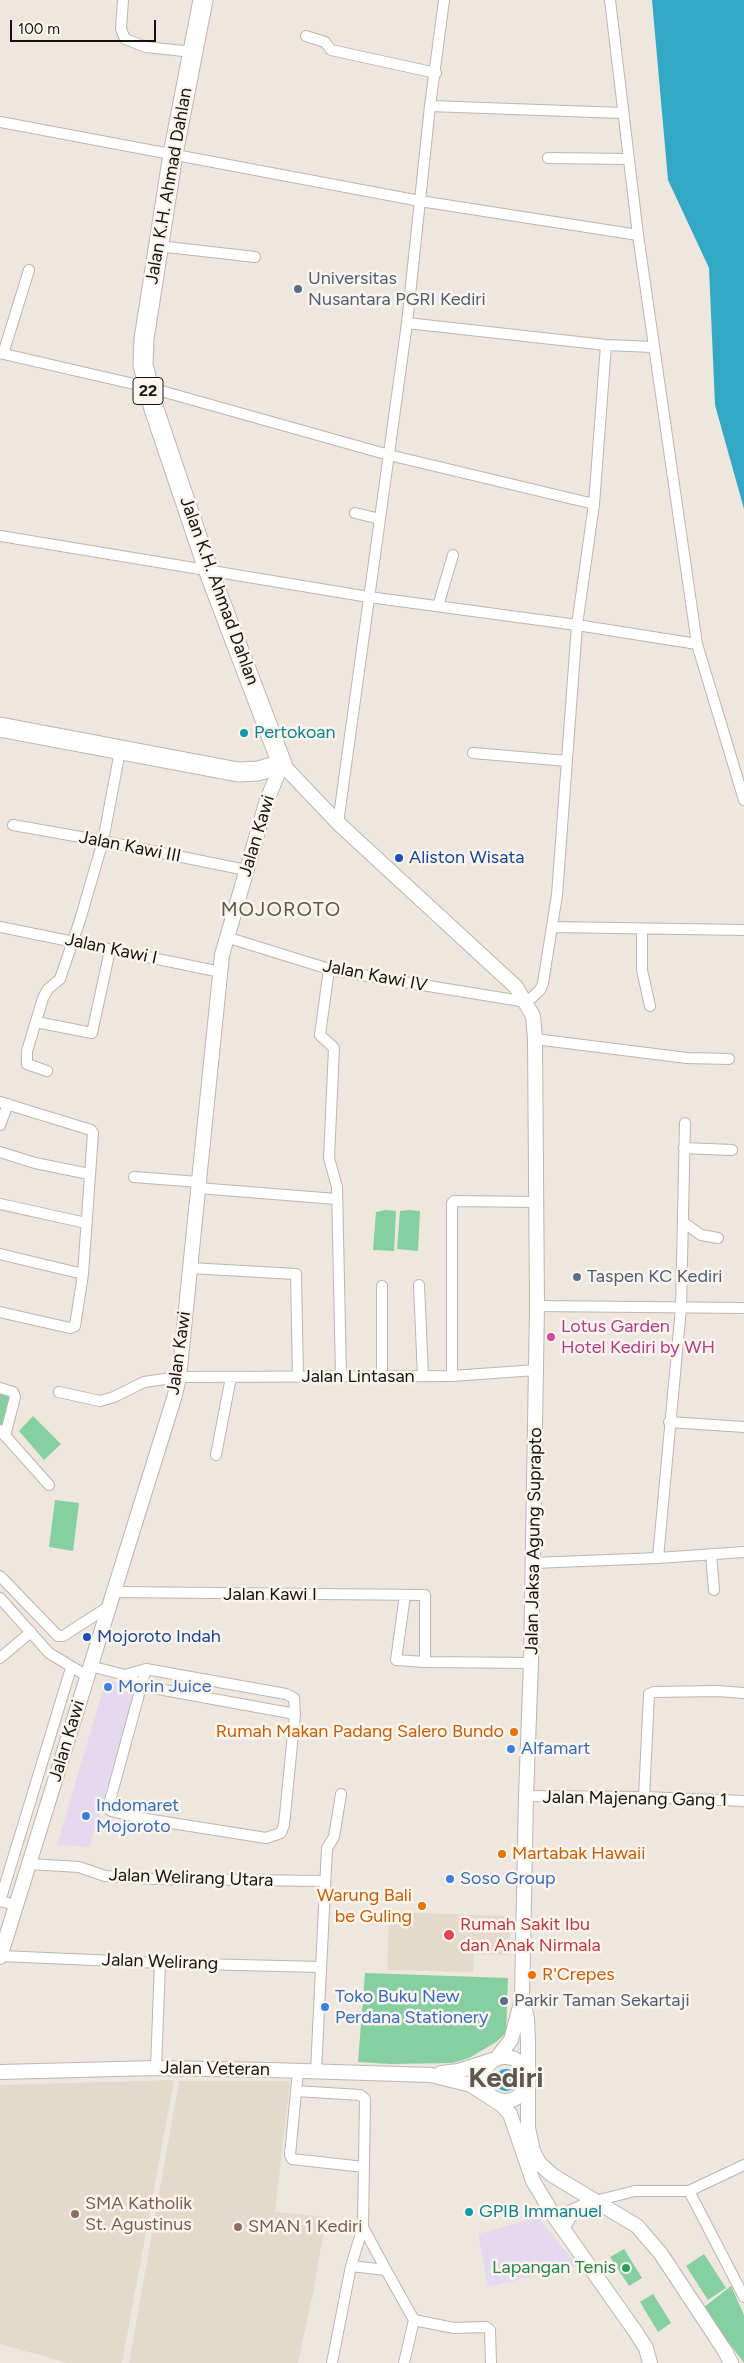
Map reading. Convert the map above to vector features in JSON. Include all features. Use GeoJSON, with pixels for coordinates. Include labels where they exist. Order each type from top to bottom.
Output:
{"type":"FeatureCollection","features":[{"type":"Feature","properties":{"kind":"highway","name":"Jalan K.H. Ahmad Dahlan"},"geometry":{"type":"LineString","coordinates":[[203,0],[172,154],[142,351],[147,387],[210,572],[282,764]]}},
{"type":"Feature","properties":{"kind":"highway"},"geometry":{"type":"LineString","coordinates":[[0,727],[238,772],[258,771],[282,764]]}},
{"type":"Feature","properties":{"kind":"main road","name":"Jalan K.H. Ahmad Dahlan"},"geometry":{"type":"LineString","coordinates":[[282,764],[338,823],[516,987],[527,1002],[533,1016],[535,1083]]}},
{"type":"Feature","properties":{"kind":"main road","name":"Jalan Kawi"},"geometry":{"type":"LineString","coordinates":[[0,1957],[179,1377],[226,937],[267,800],[282,764]]}},
{"type":"Feature","properties":{"kind":"main road","name":"Jalan Jaksa Agung Suprapto"},"geometry":{"type":"LineString","coordinates":[[522,1998],[531,1663],[537,1306],[535,1083]]}},
{"type":"Feature","properties":{"kind":"main road"},"geometry":{"type":"LineString","coordinates":[[522,1998],[511,2040],[487,2067],[483,2078],[485,2090],[510,2114],[533,2182],[562,2228],[646,2348],[650,2363]]}},
{"type":"Feature","properties":{"kind":"main road"},"geometry":{"type":"LineString","coordinates":[[522,1998],[527,2018],[528,2128],[533,2151],[539,2163],[552,2175],[637,2226],[661,2254],[728,2357],[739,2363]]}},
{"type":"Feature","properties":{"kind":"main road"},"geometry":{"type":"LineString","coordinates":[[507,2057],[518,2060],[525,2068],[528,2079],[525,2090],[516,2099],[505,2102],[472,2085],[431,2075],[458,2071],[507,2057]]}},
{"type":"Feature","properties":{"kind":"main road","name":"Jalan Veteran"},"geometry":{"type":"LineString","coordinates":[[0,2072],[156,2068],[297,2080],[316,2071],[431,2075]]}},
{"type":"Feature","properties":{"kind":"main road"},"geometry":{"type":"LineString","coordinates":[[562,2228],[572,2212],[595,2201]]}},
{"type":"Feature","properties":{"kind":"street"},"geometry":{"type":"LineString","coordinates":[[123,0],[121,29],[125,39],[146,46],[192,52]]}},
{"type":"Feature","properties":{"kind":"street"},"geometry":{"type":"LineString","coordinates":[[338,823],[407,323],[430,106],[436,73],[444,0]]}},
{"type":"Feature","properties":{"kind":"street"},"geometry":{"type":"LineString","coordinates":[[610,0],[622,113],[653,347],[697,644],[744,800]]}},
{"type":"Feature","properties":{"kind":"street"},"geometry":{"type":"LineString","coordinates":[[306,36],[325,42],[331,50],[436,73]]}},
{"type":"Feature","properties":{"kind":"street"},"geometry":{"type":"LineString","coordinates":[[430,106],[622,113]]}},
{"type":"Feature","properties":{"kind":"street"},"geometry":{"type":"LineString","coordinates":[[0,122],[420,201],[638,235]]}},
{"type":"Feature","properties":{"kind":"street"},"geometry":{"type":"LineString","coordinates":[[548,158],[628,159]]}},
{"type":"Feature","properties":{"kind":"street"},"geometry":{"type":"LineString","coordinates":[[158,246],[254,258]]}},
{"type":"Feature","properties":{"kind":"street"},"geometry":{"type":"LineString","coordinates":[[28,270],[2,354],[147,387],[389,455],[594,504]]}},
{"type":"Feature","properties":{"kind":"street"},"geometry":{"type":"LineString","coordinates":[[407,323],[606,345],[653,347]]}},
{"type":"Feature","properties":{"kind":"street"},"geometry":{"type":"LineString","coordinates":[[527,1002],[540,990],[543,983],[552,927],[578,625],[594,504],[606,345]]}},
{"type":"Feature","properties":{"kind":"street"},"geometry":{"type":"LineString","coordinates":[[355,513],[380,519]]}},
{"type":"Feature","properties":{"kind":"street"},"geometry":{"type":"LineString","coordinates":[[0,536],[369,597],[578,625],[697,644]]}},
{"type":"Feature","properties":{"kind":"street"},"geometry":{"type":"LineString","coordinates":[[438,606],[453,555]]}},
{"type":"Feature","properties":{"kind":"street"},"geometry":{"type":"LineString","coordinates":[[47,1071],[28,1065],[26,1062],[43,998],[48,989],[60,979],[73,940],[103,840],[120,751]]}},
{"type":"Feature","properties":{"kind":"street"},"geometry":{"type":"LineString","coordinates":[[473,753],[567,761]]}},
{"type":"Feature","properties":{"kind":"street","name":"Jalan Kawi III"},"geometry":{"type":"LineString","coordinates":[[12,825],[103,840],[246,870]]}},
{"type":"Feature","properties":{"kind":"street","name":"Jalan Kawi I"},"geometry":{"type":"LineString","coordinates":[[0,927],[73,940],[110,950],[221,972]]}},
{"type":"Feature","properties":{"kind":"street"},"geometry":{"type":"LineString","coordinates":[[552,927],[744,930]]}},
{"type":"Feature","properties":{"kind":"street"},"geometry":{"type":"LineString","coordinates":[[642,928],[642,970],[650,1006]]}},
{"type":"Feature","properties":{"kind":"street","name":"Jalan Kawi IV"},"geometry":{"type":"LineString","coordinates":[[226,937],[329,969],[527,1002]]}},
{"type":"Feature","properties":{"kind":"street"},"geometry":{"type":"LineString","coordinates":[[36,1022],[92,1033],[110,950]]}},
{"type":"Feature","properties":{"kind":"street"},"geometry":{"type":"LineString","coordinates":[[329,969],[320,1035],[334,1048],[329,1158],[336,1180],[341,1377]]}},
{"type":"Feature","properties":{"kind":"street"},"geometry":{"type":"LineString","coordinates":[[535,1039],[686,1058],[729,1059]]}},
{"type":"Feature","properties":{"kind":"street"},"geometry":{"type":"LineString","coordinates":[[0,1125],[4,1103],[92,1130],[83,1274],[76,1323],[73,1327],[0,1312]]}},
{"type":"Feature","properties":{"kind":"street"},"geometry":{"type":"LineString","coordinates":[[658,1558],[669,1422],[681,1308],[685,1122]]}},
{"type":"Feature","properties":{"kind":"street"},"geometry":{"type":"LineString","coordinates":[[684,1148],[732,1150]]}},
{"type":"Feature","properties":{"kind":"street"},"geometry":{"type":"LineString","coordinates":[[0,1152],[35,1163],[89,1174]]}},
{"type":"Feature","properties":{"kind":"street"},"geometry":{"type":"LineString","coordinates":[[134,1177],[336,1199]]}},
{"type":"Feature","properties":{"kind":"street"},"geometry":{"type":"LineString","coordinates":[[452,1376],[452,1203],[454,1201],[537,1202]]}},
{"type":"Feature","properties":{"kind":"street"},"geometry":{"type":"LineString","coordinates":[[0,1204],[86,1223]]}},
{"type":"Feature","properties":{"kind":"street"},"geometry":{"type":"LineString","coordinates":[[683,1222],[701,1235],[718,1238]]}},
{"type":"Feature","properties":{"kind":"street"},"geometry":{"type":"LineString","coordinates":[[0,1254],[83,1274]]}},
{"type":"Feature","properties":{"kind":"street"},"geometry":{"type":"LineString","coordinates":[[190,1268],[296,1274],[298,1377]]}},
{"type":"Feature","properties":{"kind":"street"},"geometry":{"type":"LineString","coordinates":[[419,1285],[423,1376]]}},
{"type":"Feature","properties":{"kind":"street"},"geometry":{"type":"LineString","coordinates":[[382,1286],[382,1376]]}},
{"type":"Feature","properties":{"kind":"street"},"geometry":{"type":"LineString","coordinates":[[537,1306],[744,1308]]}},
{"type":"Feature","properties":{"kind":"street","name":"Jalan Lintasan"},"geometry":{"type":"LineString","coordinates":[[60,1392],[100,1401],[114,1397],[144,1382],[179,1377],[452,1376],[536,1370]]}},
{"type":"Feature","properties":{"kind":"street"},"geometry":{"type":"LineString","coordinates":[[216,1455],[230,1377]]}},
{"type":"Feature","properties":{"kind":"street"},"geometry":{"type":"LineString","coordinates":[[0,1388],[13,1392],[15,1397],[3,1433],[49,1485]]}},
{"type":"Feature","properties":{"kind":"street"},"geometry":{"type":"LineString","coordinates":[[669,1422],[744,1427]]}},
{"type":"Feature","properties":{"kind":"street"},"geometry":{"type":"LineString","coordinates":[[533,1563],[658,1558],[744,1552]]}},
{"type":"Feature","properties":{"kind":"street"},"geometry":{"type":"LineString","coordinates":[[711,1554],[714,1590]]}},
{"type":"Feature","properties":{"kind":"street"},"geometry":{"type":"LineString","coordinates":[[0,1576],[60,1637],[108,1607]]}},
{"type":"Feature","properties":{"kind":"street","name":"Jalan Kawi I"},"geometry":{"type":"LineString","coordinates":[[113,1592],[426,1596],[425,1662]]}},
{"type":"Feature","properties":{"kind":"street"},"geometry":{"type":"LineString","coordinates":[[405,1595],[396,1660],[531,1663]]}},
{"type":"Feature","properties":{"kind":"street"},"geometry":{"type":"LineString","coordinates":[[7,1606],[18,1596]]}},
{"type":"Feature","properties":{"kind":"street"},"geometry":{"type":"LineString","coordinates":[[0,1598],[49,1653],[71,1668],[125,1675],[146,1669],[286,1694],[294,1698],[295,1714],[284,1825],[281,1833],[266,1838],[175,1824],[111,1811],[108,1808],[146,1669]]}},
{"type":"Feature","properties":{"kind":"street"},"geometry":{"type":"LineString","coordinates":[[0,1658],[31,1632]]}},
{"type":"Feature","properties":{"kind":"street"},"geometry":{"type":"LineString","coordinates":[[17,1906],[0,1901],[71,1668]]}},
{"type":"Feature","properties":{"kind":"street"},"geometry":{"type":"LineString","coordinates":[[125,1675],[142,1686],[295,1714]]}},
{"type":"Feature","properties":{"kind":"street"},"geometry":{"type":"LineString","coordinates":[[644,1796],[649,1694],[654,1692],[717,1691],[744,1693]]}},
{"type":"Feature","properties":{"kind":"street"},"geometry":{"type":"LineString","coordinates":[[316,2071],[326,1848],[334,1837],[341,1794]]}},
{"type":"Feature","properties":{"kind":"street","name":"Jalan Majenang Gang 1"},"geometry":{"type":"LineString","coordinates":[[526,1796],[644,1796],[744,1801]]}},
{"type":"Feature","properties":{"kind":"street","name":"Jalan Welirang Utara"},"geometry":{"type":"LineString","coordinates":[[30,1864],[79,1867],[105,1876],[156,1879],[324,1881]]}},
{"type":"Feature","properties":{"kind":"street","name":"Jalan Welirang"},"geometry":{"type":"LineString","coordinates":[[0,1957],[320,1967]]}},
{"type":"Feature","properties":{"kind":"street"},"geometry":{"type":"LineString","coordinates":[[156,2068],[160,1963]]}},
{"type":"Feature","properties":{"kind":"street"},"geometry":{"type":"LineString","coordinates":[[332,2363],[351,2266],[362,2227],[364,2167],[364,2097],[297,2080],[290,2155],[292,2159],[364,2167]]}},
{"type":"Feature","properties":{"kind":"street"},"geometry":{"type":"LineString","coordinates":[[595,2201],[635,2192],[689,2191],[744,2165]]}},
{"type":"Feature","properties":{"kind":"street"},"geometry":{"type":"LineString","coordinates":[[689,2191],[744,2297]]}},
{"type":"Feature","properties":{"kind":"street"},"geometry":{"type":"LineString","coordinates":[[362,2227],[414,2320],[404,2363]]}},
{"type":"Feature","properties":{"kind":"street"},"geometry":{"type":"LineString","coordinates":[[351,2266],[386,2270]]}},
{"type":"Feature","properties":{"kind":"street"},"geometry":{"type":"LineString","coordinates":[[414,2320],[454,2328],[486,2327],[490,2330],[491,2363]]}},
{"type":"Feature","properties":{"kind":"shaded area"},"geometry":{"type":"Polygon","coordinates":[[[106,1679],[137,1689],[89,1847],[57,1845],[106,1679]]]}},
{"type":"Feature","properties":{"kind":"shaded area","name":"Rumah Sakit Ibu dan Anak Nirmala"},"geometry":{"type":"Polygon","coordinates":[[[389,1912],[510,1916],[509,1955],[474,1954],[473,1972],[387,1970],[389,1912]]]}},
{"type":"Feature","properties":{"kind":"shaded area","name":"SMA Katholik St. Agustinus"},"geometry":{"type":"Polygon","coordinates":[[[174,2080],[122,2363],[68,2363],[0,2344],[0,2085],[174,2080]]]}},
{"type":"Feature","properties":{"kind":"shaded area","name":"SMAN 1 Kediri"},"geometry":{"type":"Polygon","coordinates":[[[179,2081],[290,2081],[275,2212],[326,2217],[315,2283],[298,2363],[129,2363],[179,2081]]]}},
{"type":"Feature","properties":{"kind":"shaded area"},"geometry":{"type":"Polygon","coordinates":[[[538,2217],[578,2266],[488,2287],[478,2234],[538,2217]]]}},
{"type":"Feature","properties":{"kind":"green space"},"geometry":{"type":"Polygon","coordinates":[[[385,1210],[396,1211],[394,1251],[373,1250],[376,1212],[385,1210]]]}},
{"type":"Feature","properties":{"kind":"green space"},"geometry":{"type":"Polygon","coordinates":[[[400,1211],[420,1211],[418,1251],[397,1249],[400,1211]]]}},
{"type":"Feature","properties":{"kind":"green space"},"geometry":{"type":"Polygon","coordinates":[[[0,1394],[11,1396],[4,1428],[0,1425],[0,1394]]]}},
{"type":"Feature","properties":{"kind":"green space"},"geometry":{"type":"Polygon","coordinates":[[[33,1416],[61,1444],[44,1460],[19,1431],[33,1416]]]}},
{"type":"Feature","properties":{"kind":"green space"},"geometry":{"type":"Polygon","coordinates":[[[55,1500],[79,1503],[73,1551],[49,1547],[55,1500]]]}},
{"type":"Feature","properties":{"kind":"green space"},"geometry":{"type":"Polygon","coordinates":[[[365,1973],[508,1978],[506,2033],[496,2042],[469,2058],[452,2063],[391,2064],[358,2062],[365,1973]]]}},
{"type":"Feature","properties":{"kind":"green space","name":"Lapangan Tenis"},"geometry":{"type":"Polygon","coordinates":[[[624,2249],[642,2278],[629,2286],[610,2257],[624,2249]]]}},
{"type":"Feature","properties":{"kind":"green space"},"geometry":{"type":"Polygon","coordinates":[[[704,2254],[726,2288],[708,2300],[686,2266],[704,2254]]]}},
{"type":"Feature","properties":{"kind":"green space"},"geometry":{"type":"Polygon","coordinates":[[[731,2286],[744,2315],[744,2363],[703,2308],[731,2286]]]}},
{"type":"Feature","properties":{"kind":"green space","name":"Lapangan Tenis"},"geometry":{"type":"Polygon","coordinates":[[[653,2294],[671,2323],[658,2332],[640,2302],[653,2294]]]}},
{"type":"Feature","properties":{"kind":"water"},"geometry":{"type":"Polygon","coordinates":[[[652,0],[744,0],[744,509],[715,405],[709,268],[668,180],[652,0]]]}},
{"type":"Feature","properties":{"kind":"water"},"geometry":{"type":"Polygon","coordinates":[[[506,2069],[514,2072],[517,2080],[514,2088],[506,2091],[498,2088],[495,2080],[498,2072],[506,2069]]]}},
{"type":"Feature","properties":{"kind":"place","name":"Universitas Nusantara PGRI Kediri"},"geometry":{"type":"Point","coordinates":[298,289]}},
{"type":"Feature","properties":{"kind":"place","name":"Pertokoan"},"geometry":{"type":"Point","coordinates":[244,733]}},
{"type":"Feature","properties":{"kind":"place","name":"Aliston Wisata"},"geometry":{"type":"Point","coordinates":[399,858]}},
{"type":"Feature","properties":{"kind":"place","name":"Taspen KC Kediri"},"geometry":{"type":"Point","coordinates":[577,1277]}},
{"type":"Feature","properties":{"kind":"place","name":"Lotus Garden Hotel Kediri by WH"},"geometry":{"type":"Point","coordinates":[551,1337]}},
{"type":"Feature","properties":{"kind":"place","name":"Mojoroto Indah"},"geometry":{"type":"Point","coordinates":[87,1637]}},
{"type":"Feature","properties":{"kind":"place","name":"Morin Juice"},"geometry":{"type":"Point","coordinates":[108,1687]}},
{"type":"Feature","properties":{"kind":"place","name":"Rumah Makan Padang Salero Bundo"},"geometry":{"type":"Point","coordinates":[514,1732]}},
{"type":"Feature","properties":{"kind":"place","name":"Alfamart"},"geometry":{"type":"Point","coordinates":[511,1749]}},
{"type":"Feature","properties":{"kind":"place","name":"Indomaret Mojoroto"},"geometry":{"type":"Point","coordinates":[86,1816]}},
{"type":"Feature","properties":{"kind":"place","name":"Martabak Hawaii"},"geometry":{"type":"Point","coordinates":[502,1854]}},
{"type":"Feature","properties":{"kind":"place","name":"Soso Group"},"geometry":{"type":"Point","coordinates":[450,1879]}},
{"type":"Feature","properties":{"kind":"place","name":"Warung Bali be Guling"},"geometry":{"type":"Point","coordinates":[422,1906]}},
{"type":"Feature","properties":{"kind":"place","name":"Rumah Sakit Ibu dan Anak Nirmala"},"geometry":{"type":"Point","coordinates":[449,1935]}},
{"type":"Feature","properties":{"kind":"place","name":"R'Crepes"},"geometry":{"type":"Point","coordinates":[532,1975]}},
{"type":"Feature","properties":{"kind":"place","name":"Parkir Taman Sekartaji"},"geometry":{"type":"Point","coordinates":[504,2001]}},
{"type":"Feature","properties":{"kind":"place","name":"Toko Buku New Perdana Stationery"},"geometry":{"type":"Point","coordinates":[325,2007]}},
{"type":"Feature","properties":{"kind":"place","name":"GPIB Immanuel"},"geometry":{"type":"Point","coordinates":[469,2212]}},
{"type":"Feature","properties":{"kind":"place","name":"SMA Katholik St. Agustinus"},"geometry":{"type":"Point","coordinates":[75,2214]}},
{"type":"Feature","properties":{"kind":"place","name":"SMAN 1 Kediri"},"geometry":{"type":"Point","coordinates":[238,2227]}},
{"type":"Feature","properties":{"kind":"place","name":"Lapangan Tenis"},"geometry":{"type":"Point","coordinates":[626,2268]}},
{"type":"Feature","properties":{"kind":"district","name":"MOJOROTO"},"geometry":{"type":"Point","coordinates":[281,910]}},
{"type":"Feature","properties":{"kind":"district","name":"Kediri"},"geometry":{"type":"Point","coordinates":[506,2079]}}]}
